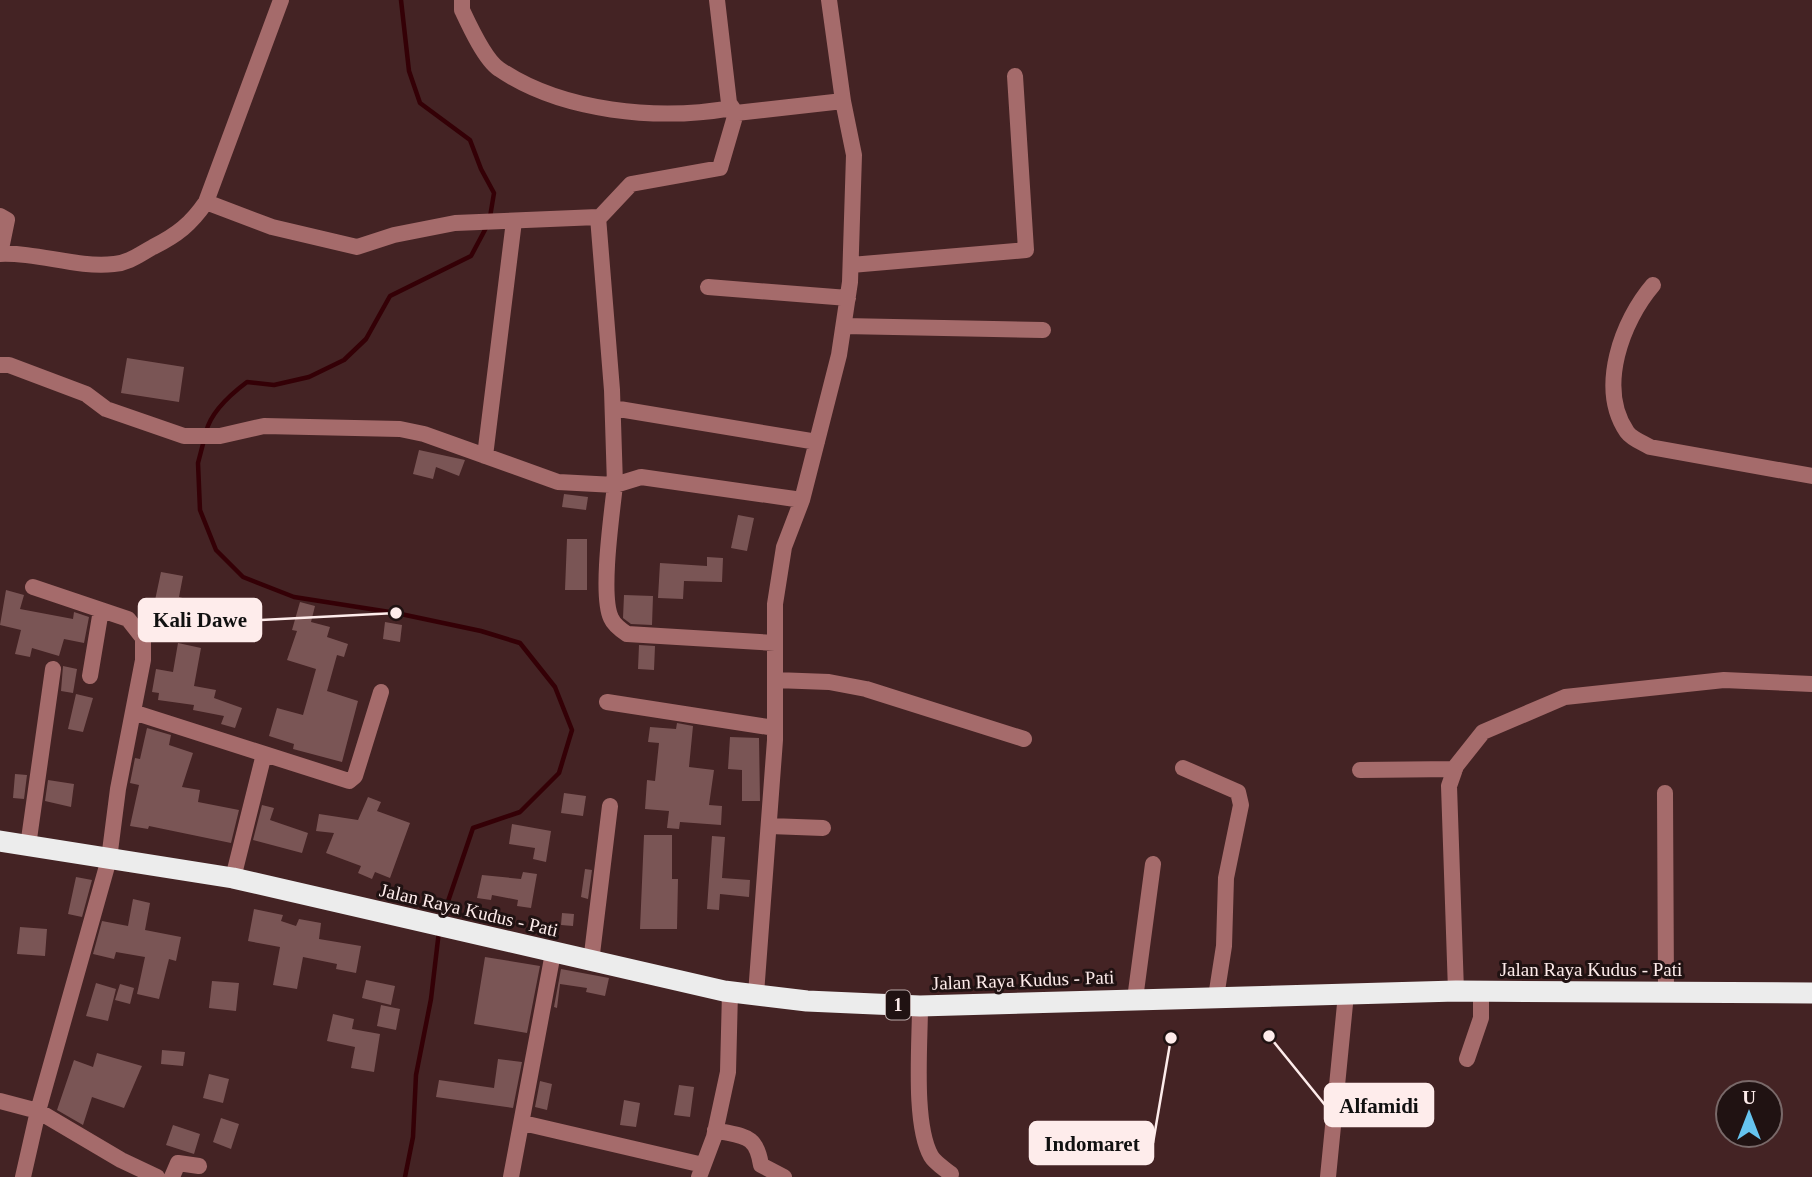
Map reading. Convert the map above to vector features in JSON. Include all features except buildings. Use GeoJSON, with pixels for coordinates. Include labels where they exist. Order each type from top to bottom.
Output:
{"type":"FeatureCollection","features":[{"type":"Feature","properties":{"kind":"highway","name":"Jalan Raya Kudus - Pati"},"geometry":{"type":"LineString","coordinates":[[0,841],[233,878],[730,992],[807,1001],[920,1006],[1456,991],[1812,993]]}},
{"type":"Feature","properties":{"kind":"street"},"geometry":{"type":"LineString","coordinates":[[0,216],[7,220],[0,254],[43,255],[76,262],[114,264],[134,259],[178,234],[193,221],[206,202],[281,0]]}},
{"type":"Feature","properties":{"kind":"street"},"geometry":{"type":"LineString","coordinates":[[462,0],[462,10],[496,68],[551,94],[586,106],[634,111],[709,112],[843,101]]}},
{"type":"Feature","properties":{"kind":"street"},"geometry":{"type":"LineString","coordinates":[[206,202],[272,227],[357,247],[394,235],[455,223],[599,218],[631,184],[720,168],[734,111],[717,0]]}},
{"type":"Feature","properties":{"kind":"street"},"geometry":{"type":"LineString","coordinates":[[756,994],[775,728],[775,604],[784,547],[802,500],[839,355],[851,265],[854,155],[843,101],[829,0]]}},
{"type":"Feature","properties":{"kind":"street"},"geometry":{"type":"LineString","coordinates":[[851,265],[1026,250],[1015,76]]}},
{"type":"Feature","properties":{"kind":"street"},"geometry":{"type":"LineString","coordinates":[[599,218],[615,485],[607,561],[610,617],[618,628],[627,634],[775,643]]}},
{"type":"Feature","properties":{"kind":"street"},"geometry":{"type":"LineString","coordinates":[[485,456],[514,221]]}},
{"type":"Feature","properties":{"kind":"street"},"geometry":{"type":"LineString","coordinates":[[1653,285],[1620,335],[1614,363],[1618,415],[1629,435],[1650,447],[1663,450],[1812,476]]}},
{"type":"Feature","properties":{"kind":"street"},"geometry":{"type":"LineString","coordinates":[[708,287],[848,298]]}},
{"type":"Feature","properties":{"kind":"street"},"geometry":{"type":"LineString","coordinates":[[844,326],[1043,330]]}},
{"type":"Feature","properties":{"kind":"street"},"geometry":{"type":"LineString","coordinates":[[0,365],[9,365],[86,394],[106,409],[184,436],[220,436],[264,426],[400,429],[424,434],[558,481],[615,485],[640,477],[802,500]]}},
{"type":"Feature","properties":{"kind":"street"},"geometry":{"type":"LineString","coordinates":[[612,408],[817,442]]}},
{"type":"Feature","properties":{"kind":"street"},"geometry":{"type":"LineString","coordinates":[[23,1177],[38,1111],[109,859],[118,789],[143,660],[143,638],[128,619],[33,587]]}},
{"type":"Feature","properties":{"kind":"street"},"geometry":{"type":"LineString","coordinates":[[90,676],[101,610]]}},
{"type":"Feature","properties":{"kind":"street"},"geometry":{"type":"LineString","coordinates":[[28,846],[43,724],[53,669]]}},
{"type":"Feature","properties":{"kind":"street"},"geometry":{"type":"LineString","coordinates":[[775,680],[829,682],[866,689],[1024,739]]}},
{"type":"Feature","properties":{"kind":"street"},"geometry":{"type":"LineString","coordinates":[[1456,991],[1449,786],[1455,769],[1483,732],[1565,697],[1724,680],[1812,684]]}},
{"type":"Feature","properties":{"kind":"street"},"geometry":{"type":"LineString","coordinates":[[133,712],[349,781],[355,776],[381,692]]}},
{"type":"Feature","properties":{"kind":"street"},"geometry":{"type":"LineString","coordinates":[[607,702],[775,728]]}},
{"type":"Feature","properties":{"kind":"street"},"geometry":{"type":"LineString","coordinates":[[233,878],[264,754]]}},
{"type":"Feature","properties":{"kind":"street"},"geometry":{"type":"LineString","coordinates":[[1183,768],[1238,792],[1241,805],[1226,878],[1224,946],[1216,997]]}},
{"type":"Feature","properties":{"kind":"street"},"geometry":{"type":"LineString","coordinates":[[1360,771],[1455,769]]}},
{"type":"Feature","properties":{"kind":"street"},"geometry":{"type":"LineString","coordinates":[[1665,793],[1666,992]]}},
{"type":"Feature","properties":{"kind":"street"},"geometry":{"type":"LineString","coordinates":[[591,962],[610,806]]}},
{"type":"Feature","properties":{"kind":"street"},"geometry":{"type":"LineString","coordinates":[[770,826],[823,828]]}},
{"type":"Feature","properties":{"kind":"street"},"geometry":{"type":"LineString","coordinates":[[1135,999],[1153,864]]}},
{"type":"Feature","properties":{"kind":"street"},"geometry":{"type":"LineString","coordinates":[[511,1177],[553,953]]}},
{"type":"Feature","properties":{"kind":"street"},"geometry":{"type":"LineString","coordinates":[[1467,1059],[1481,1018],[1481,991]]}},
{"type":"Feature","properties":{"kind":"street"},"geometry":{"type":"LineString","coordinates":[[523,1123],[701,1171],[715,1130],[729,1064],[730,992]]}},
{"type":"Feature","properties":{"kind":"street"},"geometry":{"type":"LineString","coordinates":[[1328,1177],[1346,994]]}},
{"type":"Feature","properties":{"kind":"street"},"geometry":{"type":"LineString","coordinates":[[920,1006],[921,1118],[925,1141],[932,1159],[951,1174]]}},
{"type":"Feature","properties":{"kind":"street"},"geometry":{"type":"LineString","coordinates":[[0,1101],[38,1111],[121,1160],[157,1177]]}},
{"type":"Feature","properties":{"kind":"street"},"geometry":{"type":"LineString","coordinates":[[715,1130],[752,1140],[758,1145],[761,1165],[785,1177]]}},
{"type":"Feature","properties":{"kind":"street"},"geometry":{"type":"LineString","coordinates":[[172,1177],[178,1163],[199,1166]]}},
{"type":"Feature","properties":{"kind":"waterway"},"geometry":{"type":"LineString","coordinates":[[401,0],[409,71],[420,103],[470,140],[494,193],[490,217]]}},
{"type":"Feature","properties":{"kind":"waterway"},"geometry":{"type":"LineString","coordinates":[[206,432],[217,410],[247,382],[274,385],[309,377],[344,360],[366,339],[390,296],[471,256],[487,226]]}},
{"type":"Feature","properties":{"kind":"waterway"},"geometry":{"type":"LineString","coordinates":[[204,440],[198,463],[200,510],[216,550],[243,577],[294,597],[396,613],[481,631],[520,643],[555,687],[572,730],[559,773],[520,812],[473,828],[442,919]]}},
{"type":"Feature","properties":{"kind":"waterway"},"geometry":{"type":"LineString","coordinates":[[405,1177],[413,1137],[416,1075],[431,999],[439,931]]}},
{"type":"Feature","properties":{"kind":"place","name":"Kali Dawe"},"geometry":{"type":"Point","coordinates":[396,613]}},
{"type":"Feature","properties":{"kind":"place","name":"Alfamidi"},"geometry":{"type":"Point","coordinates":[1269,1036]}},
{"type":"Feature","properties":{"kind":"place","name":"Indomaret"},"geometry":{"type":"Point","coordinates":[1171,1038]}}]}
